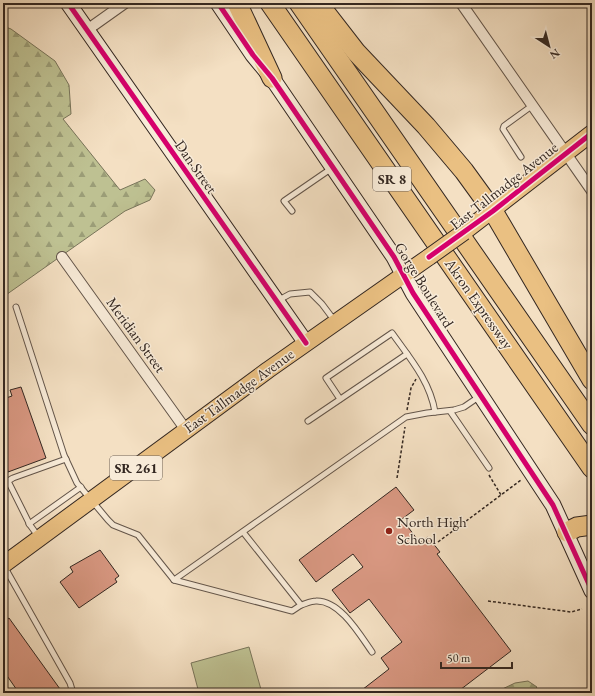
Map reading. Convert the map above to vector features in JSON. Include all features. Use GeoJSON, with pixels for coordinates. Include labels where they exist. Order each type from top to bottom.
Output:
{"type":"FeatureCollection","features":[{"type":"Feature","properties":{"kind":"highway"},"geometry":{"type":"LineString","coordinates":[[237,3],[272,78]]}},
{"type":"Feature","properties":{"kind":"highway","name":"Akron Expressway"},"geometry":{"type":"LineString","coordinates":[[270,3],[592,468]]}},
{"type":"Feature","properties":{"kind":"highway","name":"Akron Expressway"},"geometry":{"type":"LineString","coordinates":[[299,3],[592,425]]}},
{"type":"Feature","properties":{"kind":"highway"},"geometry":{"type":"LineString","coordinates":[[318,3],[356,52],[455,160],[493,211],[592,380]]}},
{"type":"Feature","properties":{"kind":"highway"},"geometry":{"type":"LineString","coordinates":[[567,532],[577,527],[592,524]]}},
{"type":"Feature","properties":{"kind":"main road","name":"East Tallmadge Avenue"},"geometry":{"type":"LineString","coordinates":[[3,565],[306,343],[404,276],[493,211],[592,133]]}},
{"type":"Feature","properties":{"kind":"street","name":"Dan Street"},"geometry":{"type":"LineString","coordinates":[[68,3],[306,343]]}},
{"type":"Feature","properties":{"kind":"street"},"geometry":{"type":"LineString","coordinates":[[87,30],[125,3]]}},
{"type":"Feature","properties":{"kind":"street","name":"Gorge Boulevard"},"geometry":{"type":"LineString","coordinates":[[218,3],[253,55],[272,78],[394,257],[413,293],[549,498],[567,532],[592,591]]}},
{"type":"Feature","properties":{"kind":"street"},"geometry":{"type":"LineString","coordinates":[[461,3],[592,191]]}},
{"type":"Feature","properties":{"kind":"street","name":"Meridian Street"},"geometry":{"type":"LineString","coordinates":[[62,257],[186,430]]}},
{"type":"Feature","properties":{"kind":"lane"},"geometry":{"type":"LineString","coordinates":[[521,157],[503,130],[504,126],[533,105]]}},
{"type":"Feature","properties":{"kind":"lane"},"geometry":{"type":"LineString","coordinates":[[292,212],[284,201],[333,168]]}},
{"type":"Feature","properties":{"kind":"lane"},"geometry":{"type":"LineString","coordinates":[[277,302],[290,294],[310,292],[322,304],[335,323]]}},
{"type":"Feature","properties":{"kind":"lane"},"geometry":{"type":"LineString","coordinates":[[16,307],[66,459],[81,487],[113,525],[138,535],[174,580],[292,611],[300,605],[316,601],[332,605],[346,617],[372,652]]}},
{"type":"Feature","properties":{"kind":"lane"},"geometry":{"type":"LineString","coordinates":[[340,399],[326,378],[392,332],[430,391],[435,412]]}},
{"type":"Feature","properties":{"kind":"lane"},"geometry":{"type":"LineString","coordinates":[[308,421],[407,354]]}},
{"type":"Feature","properties":{"kind":"lane"},"geometry":{"type":"LineString","coordinates":[[174,580],[406,417],[450,411],[464,407],[481,396]]}},
{"type":"Feature","properties":{"kind":"lane"},"geometry":{"type":"LineString","coordinates":[[450,411],[489,468]]}},
{"type":"Feature","properties":{"kind":"lane"},"geometry":{"type":"LineString","coordinates":[[40,538],[29,524],[8,481],[66,459]]}},
{"type":"Feature","properties":{"kind":"lane"},"geometry":{"type":"LineString","coordinates":[[29,524],[81,487]]}},
{"type":"Feature","properties":{"kind":"lane"},"geometry":{"type":"LineString","coordinates":[[243,532],[300,605]]}},
{"type":"Feature","properties":{"kind":"lane"},"geometry":{"type":"LineString","coordinates":[[3,565],[70,684],[73,693]]}},
{"type":"Feature","properties":{"kind":"path"},"geometry":{"type":"LineString","coordinates":[[489,468],[488,474],[501,495]]}},
{"type":"Feature","properties":{"kind":"path"},"geometry":{"type":"LineString","coordinates":[[434,545],[518,483]]}},
{"type":"Feature","properties":{"kind":"path"},"geometry":{"type":"LineString","coordinates":[[488,601],[571,612],[582,609]]}},
{"type":"Feature","properties":{"kind":"green space"},"geometry":{"type":"Polygon","coordinates":[[[3,26],[11,29],[55,61],[69,85],[71,114],[63,119],[120,190],[145,179],[155,190],[150,200],[125,211],[3,297],[3,26]]]}},
{"type":"Feature","properties":{"kind":"green space"},"geometry":{"type":"Polygon","coordinates":[[[249,647],[262,693],[199,693],[191,663],[249,647]]]}},
{"type":"Feature","properties":{"kind":"green space"},"geometry":{"type":"Polygon","coordinates":[[[528,681],[537,687],[532,693],[494,693],[515,683],[528,681]]]}},
{"type":"Feature","properties":{"kind":"building"},"geometry":{"type":"Polygon","coordinates":[[[21,387],[46,458],[8,472],[7,467],[3,468],[3,399],[12,396],[10,390],[21,387]]]}},
{"type":"Feature","properties":{"kind":"building","name":"North High School"},"geometry":{"type":"Polygon","coordinates":[[[396,487],[414,510],[402,519],[420,543],[428,537],[440,552],[437,554],[511,651],[456,693],[358,693],[389,669],[381,658],[402,642],[369,599],[350,613],[332,590],[363,567],[353,554],[316,582],[299,560],[396,487]]]}},
{"type":"Feature","properties":{"kind":"building"},"geometry":{"type":"Polygon","coordinates":[[[100,550],[119,576],[115,579],[117,582],[79,608],[60,582],[73,572],[70,567],[100,550]]]}},
{"type":"Feature","properties":{"kind":"building"},"geometry":{"type":"Polygon","coordinates":[[[9,618],[60,689],[54,693],[19,693],[3,670],[3,622],[9,618]]]}},
{"type":"Feature","properties":{"kind":"cycle path"},"geometry":{"type":"LineString","coordinates":[[68,3],[306,343]]}},
{"type":"Feature","properties":{"kind":"cycle path"},"geometry":{"type":"LineString","coordinates":[[218,3],[253,55],[272,78],[394,257],[413,293],[553,505],[592,591]]}},
{"type":"Feature","properties":{"kind":"cycle path"},"geometry":{"type":"LineString","coordinates":[[429,257],[493,211],[592,133]]}},
{"type":"Feature","properties":{"kind":"place","name":"North High School"},"geometry":{"type":"Point","coordinates":[389,531]}}]}
